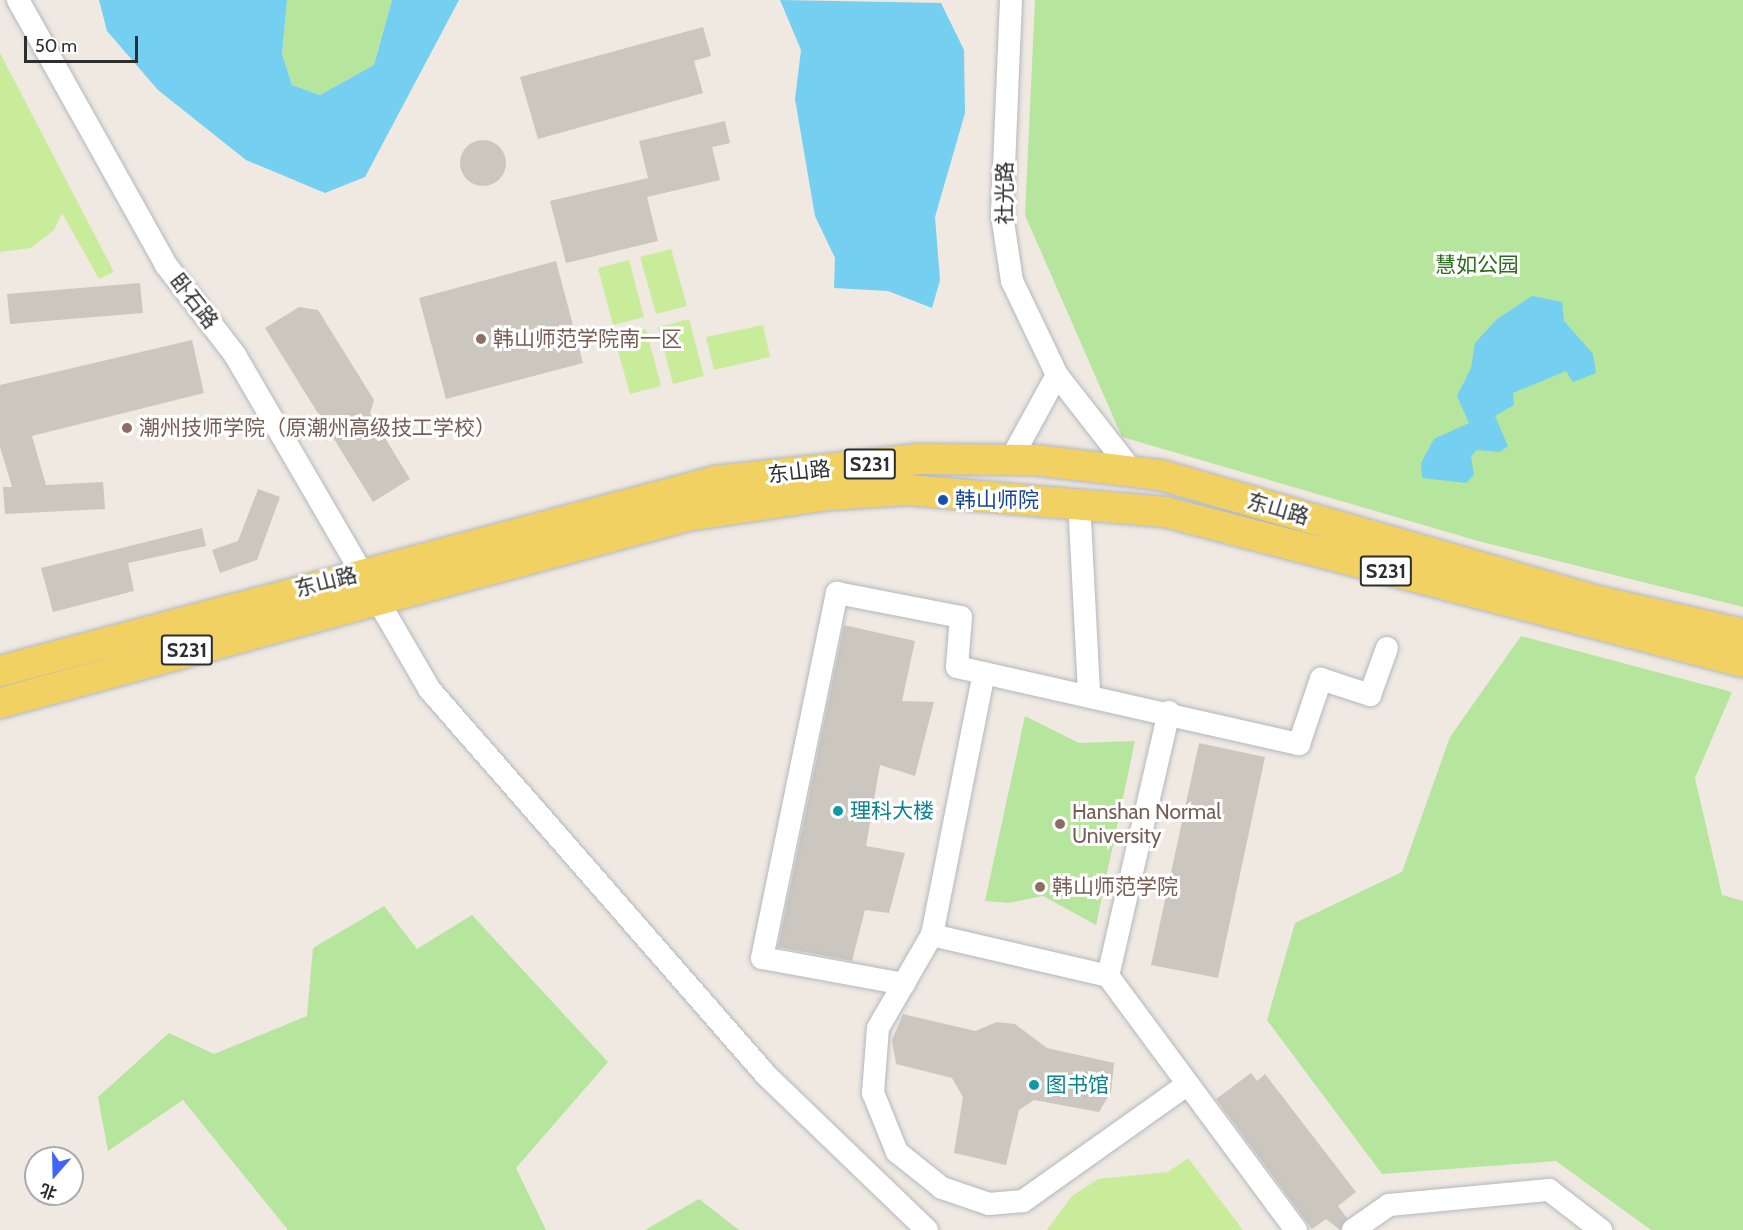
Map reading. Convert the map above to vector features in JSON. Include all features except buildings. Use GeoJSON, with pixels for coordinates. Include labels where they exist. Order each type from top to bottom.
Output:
{"type":"FeatureCollection","features":[{"type":"Feature","properties":{"kind":"main road","name":"东山路"},"geometry":{"type":"LineString","coordinates":[[0,703],[367,586],[716,481],[919,459],[1011,459],[1132,471],[1602,602],[1743,634]]}},
{"type":"Feature","properties":{"kind":"main road","name":"东山路"},"geometry":{"type":"LineString","coordinates":[[0,671],[367,586],[687,516],[828,495],[909,490],[1079,501],[1165,512],[1743,662]]}},
{"type":"Feature","properties":{"kind":"street","name":"卧石路"},"geometry":{"type":"LineString","coordinates":[[18,0],[166,265],[235,355],[367,586],[430,690],[759,1067],[927,1230]]}},
{"type":"Feature","properties":{"kind":"street","name":"社光路"},"geometry":{"type":"LineString","coordinates":[[1011,0],[1002,215],[1012,281],[1057,375],[1132,471]]}},
{"type":"Feature","properties":{"kind":"street"},"geometry":{"type":"LineString","coordinates":[[1011,459],[1057,375]]}},
{"type":"Feature","properties":{"kind":"street"},"geometry":{"type":"LineString","coordinates":[[1079,501],[1089,695]]}},
{"type":"Feature","properties":{"kind":"street"},"geometry":{"type":"LineString","coordinates":[[904,984],[762,958],[837,593],[961,617],[957,666],[1169,712],[1299,744],[1321,679],[1370,695],[1387,648]]}},
{"type":"Feature","properties":{"kind":"street"},"geometry":{"type":"LineString","coordinates":[[984,673],[932,935],[878,1028],[873,1093],[897,1152],[942,1188],[989,1204],[1023,1201],[1185,1086]]}},
{"type":"Feature","properties":{"kind":"street"},"geometry":{"type":"LineString","coordinates":[[1107,976],[1169,712]]}},
{"type":"Feature","properties":{"kind":"street"},"geometry":{"type":"LineString","coordinates":[[932,935],[1107,976],[1185,1086],[1296,1230]]}},
{"type":"Feature","properties":{"kind":"street"},"geometry":{"type":"LineString","coordinates":[[1353,1230],[1389,1205],[1549,1190],[1601,1230]]}},
{"type":"Feature","properties":{"kind":"green space"},"geometry":{"type":"Polygon","coordinates":[[[287,0],[392,0],[374,65],[320,95],[292,85],[282,54],[287,0]]]}},
{"type":"Feature","properties":{"kind":"green space","name":"慧如公园"},"geometry":{"type":"Polygon","coordinates":[[[1035,0],[1743,0],[1743,607],[1478,541],[1122,437],[1025,215],[1035,0]]]}},
{"type":"Feature","properties":{"kind":"green space"},"geometry":{"type":"Polygon","coordinates":[[[0,53],[114,272],[99,279],[62,213],[54,230],[31,248],[0,252],[0,53]]]}},
{"type":"Feature","properties":{"kind":"green space"},"geometry":{"type":"Polygon","coordinates":[[[671,249],[687,306],[656,314],[640,257],[671,249]]]}},
{"type":"Feature","properties":{"kind":"green space"},"geometry":{"type":"Polygon","coordinates":[[[629,260],[644,317],[613,325],[598,268],[629,260]]]}},
{"type":"Feature","properties":{"kind":"green space"},"geometry":{"type":"Polygon","coordinates":[[[689,319],[704,376],[673,384],[658,327],[689,319]]]}},
{"type":"Feature","properties":{"kind":"green space"},"geometry":{"type":"Polygon","coordinates":[[[763,325],[770,357],[714,370],[706,337],[763,325]]]}},
{"type":"Feature","properties":{"kind":"green space"},"geometry":{"type":"Polygon","coordinates":[[[646,329],[661,386],[630,394],[614,337],[646,329]]]}},
{"type":"Feature","properties":{"kind":"green space"},"geometry":{"type":"Polygon","coordinates":[[[1521,636],[1732,692],[1695,778],[1722,895],[1743,901],[1743,1230],[1651,1230],[1556,1161],[1382,1174],[1267,1020],[1295,923],[1402,872],[1450,737],[1521,636]]]}},
{"type":"Feature","properties":{"kind":"green space"},"geometry":{"type":"Polygon","coordinates":[[[1025,716],[1079,743],[1135,741],[1096,925],[1043,896],[1008,903],[985,901],[1025,716]]]}},
{"type":"Feature","properties":{"kind":"green space"},"geometry":{"type":"Polygon","coordinates":[[[384,906],[417,949],[472,915],[608,1062],[516,1168],[546,1230],[288,1230],[183,1100],[108,1151],[98,1097],[169,1033],[214,1054],[307,1016],[313,948],[384,906]]]}},
{"type":"Feature","properties":{"kind":"green space"},"geometry":{"type":"Polygon","coordinates":[[[1188,1158],[1243,1230],[1047,1230],[1072,1196],[1098,1179],[1168,1172],[1188,1158]]]}},
{"type":"Feature","properties":{"kind":"green space"},"geometry":{"type":"Polygon","coordinates":[[[699,1199],[739,1230],[645,1230],[699,1199]]]}},
{"type":"Feature","properties":{"kind":"water"},"geometry":{"type":"Polygon","coordinates":[[[99,0],[287,0],[282,54],[292,85],[320,95],[374,65],[392,0],[459,0],[365,177],[325,193],[246,160],[158,90],[107,31],[99,0]]]}},
{"type":"Feature","properties":{"kind":"water"},"geometry":{"type":"Polygon","coordinates":[[[780,0],[941,3],[964,50],[965,113],[935,217],[940,280],[932,308],[888,291],[834,288],[835,258],[815,216],[795,99],[801,50],[780,0]]]}},
{"type":"Feature","properties":{"kind":"water"},"geometry":{"type":"Polygon","coordinates":[[[1532,296],[1562,302],[1564,321],[1593,354],[1596,373],[1573,382],[1566,371],[1513,393],[1514,405],[1495,416],[1508,446],[1500,452],[1477,450],[1471,456],[1474,475],[1466,483],[1422,478],[1421,463],[1434,439],[1469,423],[1457,396],[1471,368],[1475,343],[1497,319],[1532,296]]]}},
{"type":"Feature","properties":{"kind":"place","name":"韩山师范学院南一区"},"geometry":{"type":"Point","coordinates":[481,339]}},
{"type":"Feature","properties":{"kind":"place","name":"潮州技师学院（原潮州高级技工学校）"},"geometry":{"type":"Point","coordinates":[127,428]}},
{"type":"Feature","properties":{"kind":"place","name":"韩山师院"},"geometry":{"type":"Point","coordinates":[943,500]}},
{"type":"Feature","properties":{"kind":"place","name":"理科大楼"},"geometry":{"type":"Point","coordinates":[838,811]}},
{"type":"Feature","properties":{"kind":"place","name":"Hanshan Normal University"},"geometry":{"type":"Point","coordinates":[1060,824]}},
{"type":"Feature","properties":{"kind":"place","name":"韩山师范学院"},"geometry":{"type":"Point","coordinates":[1040,887]}},
{"type":"Feature","properties":{"kind":"place","name":"图书馆"},"geometry":{"type":"Point","coordinates":[1034,1085]}}]}
